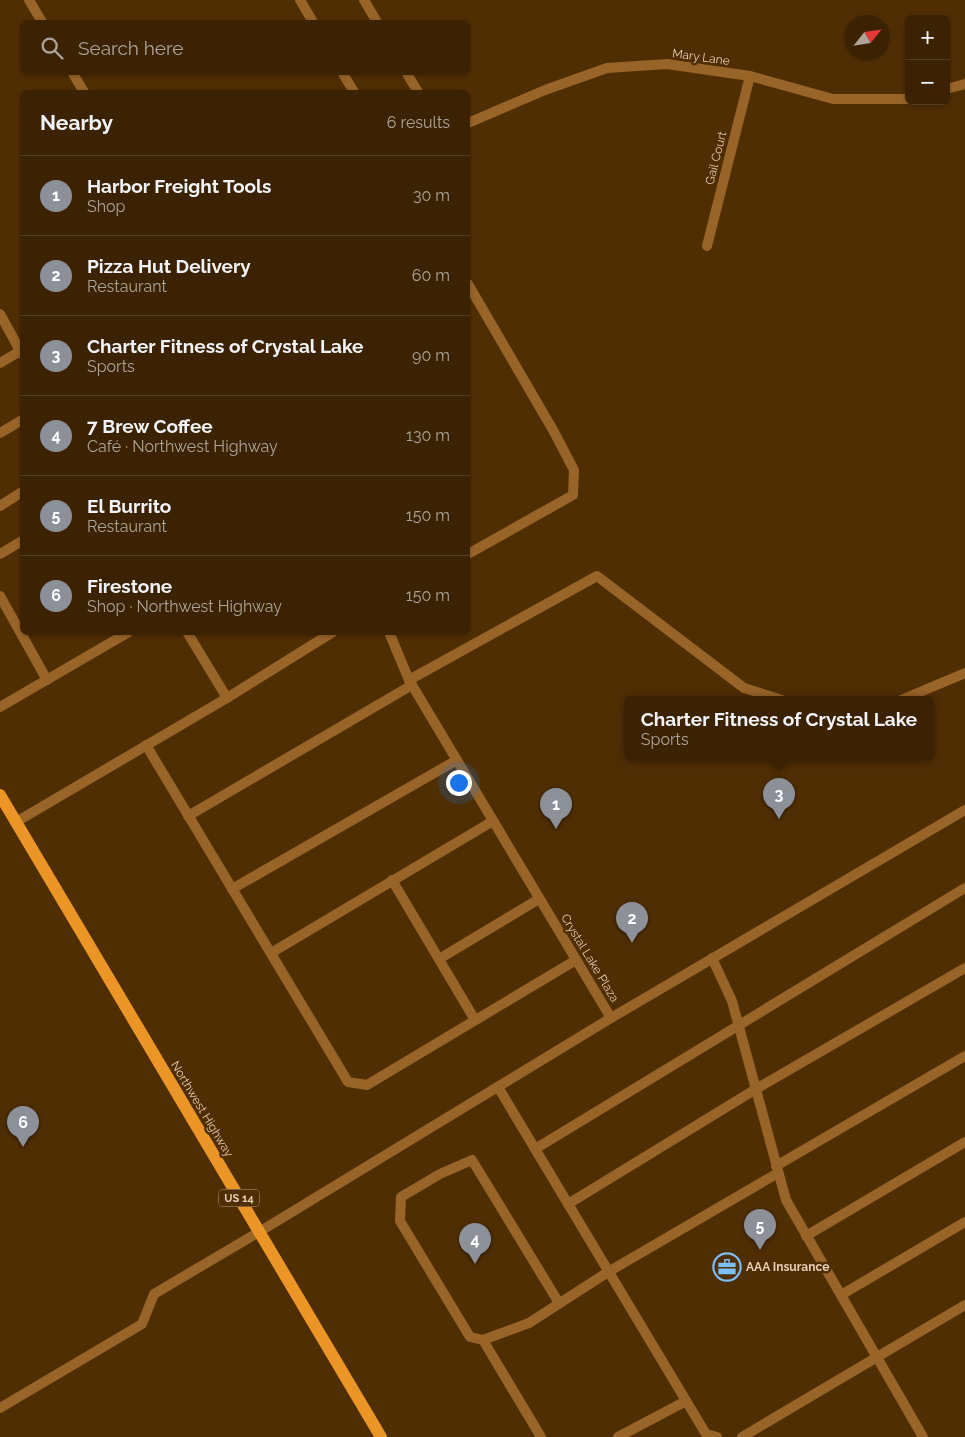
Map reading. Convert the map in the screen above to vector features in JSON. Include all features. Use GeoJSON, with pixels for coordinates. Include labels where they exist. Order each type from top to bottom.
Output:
{"type":"FeatureCollection","features":[{"type":"Feature","properties":{"kind":"main road","name":"Northwest Highway"},"geometry":{"type":"LineString","coordinates":[[0,795],[5,813],[16,822],[381,1437]]}},
{"type":"Feature","properties":{"kind":"street"},"geometry":{"type":"LineString","coordinates":[[29,0],[41,20]]}},
{"type":"Feature","properties":{"kind":"street"},"geometry":{"type":"LineString","coordinates":[[300,0],[312,20]]}},
{"type":"Feature","properties":{"kind":"street"},"geometry":{"type":"LineString","coordinates":[[364,0],[376,20]]}},
{"type":"Feature","properties":{"kind":"street","name":"Mary Lane"},"geometry":{"type":"LineString","coordinates":[[470,122],[545,90],[607,68],[667,64],[750,76],[833,99],[905,99]]}},
{"type":"Feature","properties":{"kind":"street"},"geometry":{"type":"LineString","coordinates":[[74,75],[83,90]]}},
{"type":"Feature","properties":{"kind":"street"},"geometry":{"type":"LineString","coordinates":[[344,75],[353,90]]}},
{"type":"Feature","properties":{"kind":"street"},"geometry":{"type":"LineString","coordinates":[[408,75],[417,90]]}},
{"type":"Feature","properties":{"kind":"street","name":"Gail Court"},"geometry":{"type":"LineString","coordinates":[[707,246],[750,76]]}},
{"type":"Feature","properties":{"kind":"street"},"geometry":{"type":"LineString","coordinates":[[950,88],[965,84]]}},
{"type":"Feature","properties":{"kind":"street"},"geometry":{"type":"LineString","coordinates":[[470,287],[553,430],[574,470],[573,495],[470,553]]}},
{"type":"Feature","properties":{"kind":"street"},"geometry":{"type":"LineString","coordinates":[[0,314],[20,349]]}},
{"type":"Feature","properties":{"kind":"street"},"geometry":{"type":"LineString","coordinates":[[0,363],[20,353]]}},
{"type":"Feature","properties":{"kind":"street"},"geometry":{"type":"LineString","coordinates":[[0,433],[20,421]]}},
{"type":"Feature","properties":{"kind":"street"},"geometry":{"type":"LineString","coordinates":[[0,506],[20,493]]}},
{"type":"Feature","properties":{"kind":"street"},"geometry":{"type":"LineString","coordinates":[[0,554],[20,543]]}},
{"type":"Feature","properties":{"kind":"street"},"geometry":{"type":"LineString","coordinates":[[188,816],[410,683],[597,576],[744,688],[769,696]]}},
{"type":"Feature","properties":{"kind":"street"},"geometry":{"type":"LineString","coordinates":[[0,596],[20,632]]}},
{"type":"Feature","properties":{"kind":"street"},"geometry":{"type":"LineString","coordinates":[[22,635],[47,680]]}},
{"type":"Feature","properties":{"kind":"street"},"geometry":{"type":"LineString","coordinates":[[0,707],[124,635]]}},
{"type":"Feature","properties":{"kind":"street"},"geometry":{"type":"LineString","coordinates":[[190,635],[227,698]]}},
{"type":"Feature","properties":{"kind":"street"},"geometry":{"type":"LineString","coordinates":[[16,822],[227,698],[329,635]]}},
{"type":"Feature","properties":{"kind":"street","name":"Crystal Lake Plaza"},"geometry":{"type":"LineString","coordinates":[[390,635],[410,683],[611,1018],[965,810]]}},
{"type":"Feature","properties":{"kind":"street"},"geometry":{"type":"LineString","coordinates":[[910,696],[965,673]]}},
{"type":"Feature","properties":{"kind":"street"},"geometry":{"type":"LineString","coordinates":[[146,746],[348,1082],[367,1085],[576,960]]}},
{"type":"Feature","properties":{"kind":"street"},"geometry":{"type":"LineString","coordinates":[[232,889],[457,760]]}},
{"type":"Feature","properties":{"kind":"street"},"geometry":{"type":"LineString","coordinates":[[271,953],[493,820]]}},
{"type":"Feature","properties":{"kind":"street"},"geometry":{"type":"LineString","coordinates":[[392,880],[475,1020]]}},
{"type":"Feature","properties":{"kind":"street"},"geometry":{"type":"LineString","coordinates":[[535,1148],[965,888]]}},
{"type":"Feature","properties":{"kind":"street"},"geometry":{"type":"LineString","coordinates":[[439,959],[539,899]]}},
{"type":"Feature","properties":{"kind":"street"},"geometry":{"type":"LineString","coordinates":[[712,958],[732,1001],[786,1200],[923,1437]]}},
{"type":"Feature","properties":{"kind":"street"},"geometry":{"type":"LineString","coordinates":[[568,1204],[756,1089],[965,968]]}},
{"type":"Feature","properties":{"kind":"street"},"geometry":{"type":"LineString","coordinates":[[0,1408],[142,1324],[154,1294],[611,1018]]}},
{"type":"Feature","properties":{"kind":"street"},"geometry":{"type":"LineString","coordinates":[[559,1303],[472,1160],[440,1174],[401,1197],[400,1221],[470,1337],[483,1340],[529,1323],[608,1272],[965,1056]]}},
{"type":"Feature","properties":{"kind":"street"},"geometry":{"type":"LineString","coordinates":[[498,1087],[706,1434],[717,1437]]}},
{"type":"Feature","properties":{"kind":"street"},"geometry":{"type":"LineString","coordinates":[[806,1236],[965,1142]]}},
{"type":"Feature","properties":{"kind":"street"},"geometry":{"type":"LineString","coordinates":[[841,1295],[965,1222]]}},
{"type":"Feature","properties":{"kind":"street"},"geometry":{"type":"LineString","coordinates":[[742,1437],[965,1305]]}},
{"type":"Feature","properties":{"kind":"street"},"geometry":{"type":"LineString","coordinates":[[483,1340],[541,1437]]}},
{"type":"Feature","properties":{"kind":"street"},"geometry":{"type":"LineString","coordinates":[[618,1437],[686,1401]]}},
{"type":"Feature","properties":{"kind":"place","name":"Charter Fitness of Crystal Lake"},"geometry":{"type":"Point","coordinates":[779,819]}},
{"type":"Feature","properties":{"kind":"place","name":"Harbor Freight Tools"},"geometry":{"type":"Point","coordinates":[556,829]}},
{"type":"Feature","properties":{"kind":"place","name":"Pizza Hut Delivery"},"geometry":{"type":"Point","coordinates":[632,943]}},
{"type":"Feature","properties":{"kind":"place","name":"Firestone"},"geometry":{"type":"Point","coordinates":[23,1147]}},
{"type":"Feature","properties":{"kind":"place","name":"El Burrito"},"geometry":{"type":"Point","coordinates":[760,1250]}},
{"type":"Feature","properties":{"kind":"place","name":"7 Brew Coffee"},"geometry":{"type":"Point","coordinates":[475,1264]}},
{"type":"Feature","properties":{"kind":"place","name":"AAA Insurance"},"geometry":{"type":"Point","coordinates":[727,1267]}}]}
